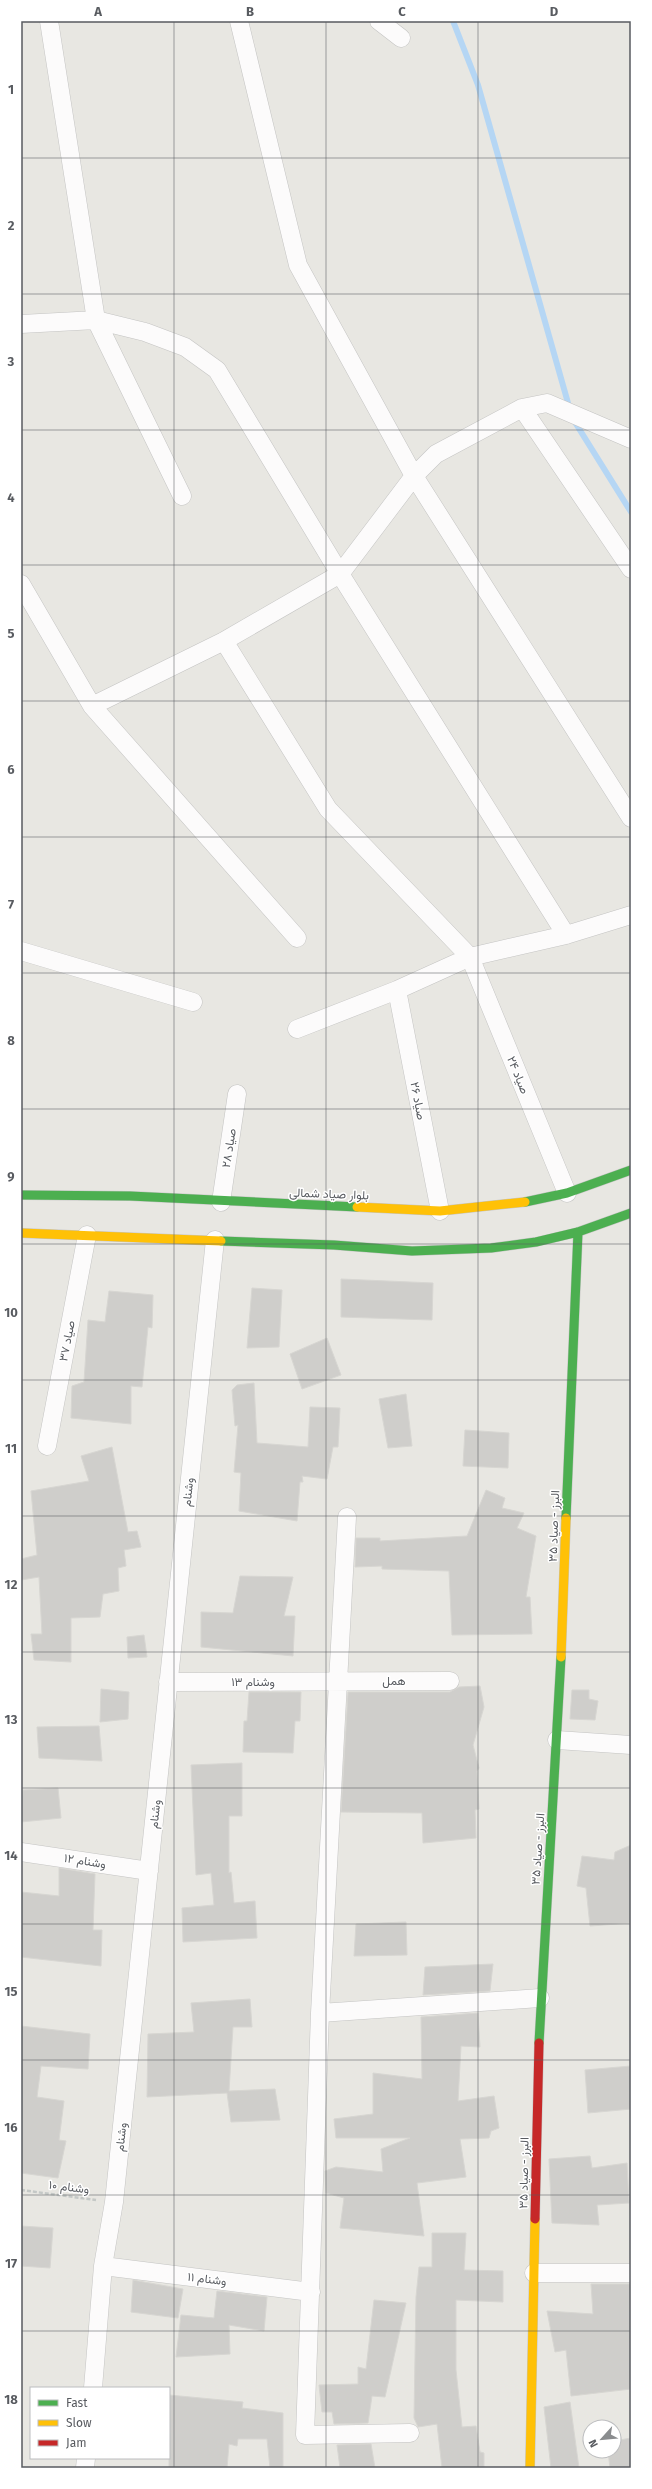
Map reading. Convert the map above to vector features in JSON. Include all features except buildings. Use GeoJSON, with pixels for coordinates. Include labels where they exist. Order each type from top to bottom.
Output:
{"type":"FeatureCollection","features":[{"type":"Feature","properties":{"kind":"main road","name":"بلوار صیاد شمالی"},"geometry":{"type":"LineString","coordinates":[[21,1195],[130,1196],[221,1202],[440,1211],[479,1209],[533,1201],[567,1193],[631,1170]]}},
{"type":"Feature","properties":{"kind":"main road"},"geometry":{"type":"LineString","coordinates":[[21,1233],[334,1245],[412,1251],[491,1248],[536,1242],[578,1232],[631,1213]]}},
{"type":"Feature","properties":{"kind":"main road","name":"البرز - صیاد ۳۵"},"geometry":{"type":"LineString","coordinates":[[530,2468],[540,1998],[557,1740],[578,1232]]}},
{"type":"Feature","properties":{"kind":"street"},"geometry":{"type":"LineString","coordinates":[[49,21],[96,320],[182,496]]}},
{"type":"Feature","properties":{"kind":"street"},"geometry":{"type":"LineString","coordinates":[[239,21],[298,265],[414,476],[631,818]]}},
{"type":"Feature","properties":{"kind":"street"},"geometry":{"type":"LineString","coordinates":[[379,21],[401,38]]}},
{"type":"Feature","properties":{"kind":"street"},"geometry":{"type":"LineString","coordinates":[[21,324],[96,320],[145,332],[185,347],[217,370],[340,574],[566,934]]}},
{"type":"Feature","properties":{"kind":"street"},"geometry":{"type":"LineString","coordinates":[[92,706],[224,641],[340,574],[414,476],[436,454],[522,408],[547,403],[631,439]]}},
{"type":"Feature","properties":{"kind":"street"},"geometry":{"type":"LineString","coordinates":[[522,408],[631,569]]}},
{"type":"Feature","properties":{"kind":"street"},"geometry":{"type":"LineString","coordinates":[[21,584],[92,706],[297,938]]}},
{"type":"Feature","properties":{"kind":"street"},"geometry":{"type":"LineString","coordinates":[[224,641],[328,809],[470,957]]}},
{"type":"Feature","properties":{"kind":"street"},"geometry":{"type":"LineString","coordinates":[[297,1030],[397,990],[470,957],[566,934],[631,915]]}},
{"type":"Feature","properties":{"kind":"street"},"geometry":{"type":"LineString","coordinates":[[21,951],[193,1002]]}},
{"type":"Feature","properties":{"kind":"street","name":"صیاد ۲۴"},"geometry":{"type":"LineString","coordinates":[[470,957],[567,1193]]}},
{"type":"Feature","properties":{"kind":"street","name":"صیاد ۲۶"},"geometry":{"type":"LineString","coordinates":[[397,990],[440,1211]]}},
{"type":"Feature","properties":{"kind":"street","name":"صیاد ۲۸"},"geometry":{"type":"LineString","coordinates":[[221,1202],[237,1094]]}},
{"type":"Feature","properties":{"kind":"street","name":"صیاد ۳۷"},"geometry":{"type":"LineString","coordinates":[[48,1446],[87,1235]]}},
{"type":"Feature","properties":{"kind":"street","name":"وشنام"},"geometry":{"type":"LineString","coordinates":[[93,2387],[104,2266],[114,2202],[215,1240]]}},
{"type":"Feature","properties":{"kind":"street"},"geometry":{"type":"LineString","coordinates":[[347,1517],[320,2013],[305,2435],[410,2433]]}},
{"type":"Feature","properties":{"kind":"street","name":"وشنام ۱۳"},"geometry":{"type":"LineString","coordinates":[[168,1682],[338,1681]]}},
{"type":"Feature","properties":{"kind":"street","name":"همل"},"geometry":{"type":"LineString","coordinates":[[338,1681],[450,1681]]}},
{"type":"Feature","properties":{"kind":"street"},"geometry":{"type":"LineString","coordinates":[[557,1740],[631,1745]]}},
{"type":"Feature","properties":{"kind":"street","name":"وشنام ۱۲"},"geometry":{"type":"LineString","coordinates":[[21,1852],[149,1871]]}},
{"type":"Feature","properties":{"kind":"street"},"geometry":{"type":"LineString","coordinates":[[320,2013],[540,1998]]}},
{"type":"Feature","properties":{"kind":"street","name":"وشنام ۱۱"},"geometry":{"type":"LineString","coordinates":[[104,2266],[311,2292]]}},
{"type":"Feature","properties":{"kind":"street"},"geometry":{"type":"LineString","coordinates":[[534,2273],[631,2273]]}},
{"type":"Feature","properties":{"kind":"path","name":"وشنام ۱۰"},"geometry":{"type":"LineString","coordinates":[[21,2190],[114,2202]]}},
{"type":"Feature","properties":{"kind":"waterway"},"geometry":{"type":"LineString","coordinates":[[453,21],[478,85],[570,410]]}},
{"type":"Feature","properties":{"kind":"waterway"},"geometry":{"type":"LineString","coordinates":[[573,419],[631,512]]}},
{"type":"Feature","properties":{"kind":"traffic: fast"},"geometry":{"type":"LineString","coordinates":[[525,1202],[567,1193],[631,1170]]}},
{"type":"Feature","properties":{"kind":"traffic: fast"},"geometry":{"type":"LineString","coordinates":[[21,1195],[130,1196],[357,1207]]}},
{"type":"Feature","properties":{"kind":"traffic: fast"},"geometry":{"type":"LineString","coordinates":[[221,1241],[334,1245],[412,1251],[491,1248],[536,1242],[578,1232],[631,1213]]}},
{"type":"Feature","properties":{"kind":"traffic: fast"},"geometry":{"type":"LineString","coordinates":[[566,1518],[578,1232]]}},
{"type":"Feature","properties":{"kind":"traffic: fast"},"geometry":{"type":"LineString","coordinates":[[539,2043],[561,1657]]}},
{"type":"Feature","properties":{"kind":"traffic: slow"},"geometry":{"type":"LineString","coordinates":[[357,1207],[440,1211],[525,1202]]}},
{"type":"Feature","properties":{"kind":"traffic: slow"},"geometry":{"type":"LineString","coordinates":[[21,1233],[221,1241]]}},
{"type":"Feature","properties":{"kind":"traffic: slow"},"geometry":{"type":"LineString","coordinates":[[561,1657],[566,1518]]}},
{"type":"Feature","properties":{"kind":"traffic: slow"},"geometry":{"type":"LineString","coordinates":[[530,2468],[535,2219]]}},
{"type":"Feature","properties":{"kind":"traffic: jam"},"geometry":{"type":"LineString","coordinates":[[535,2219],[539,2043]]}}]}
